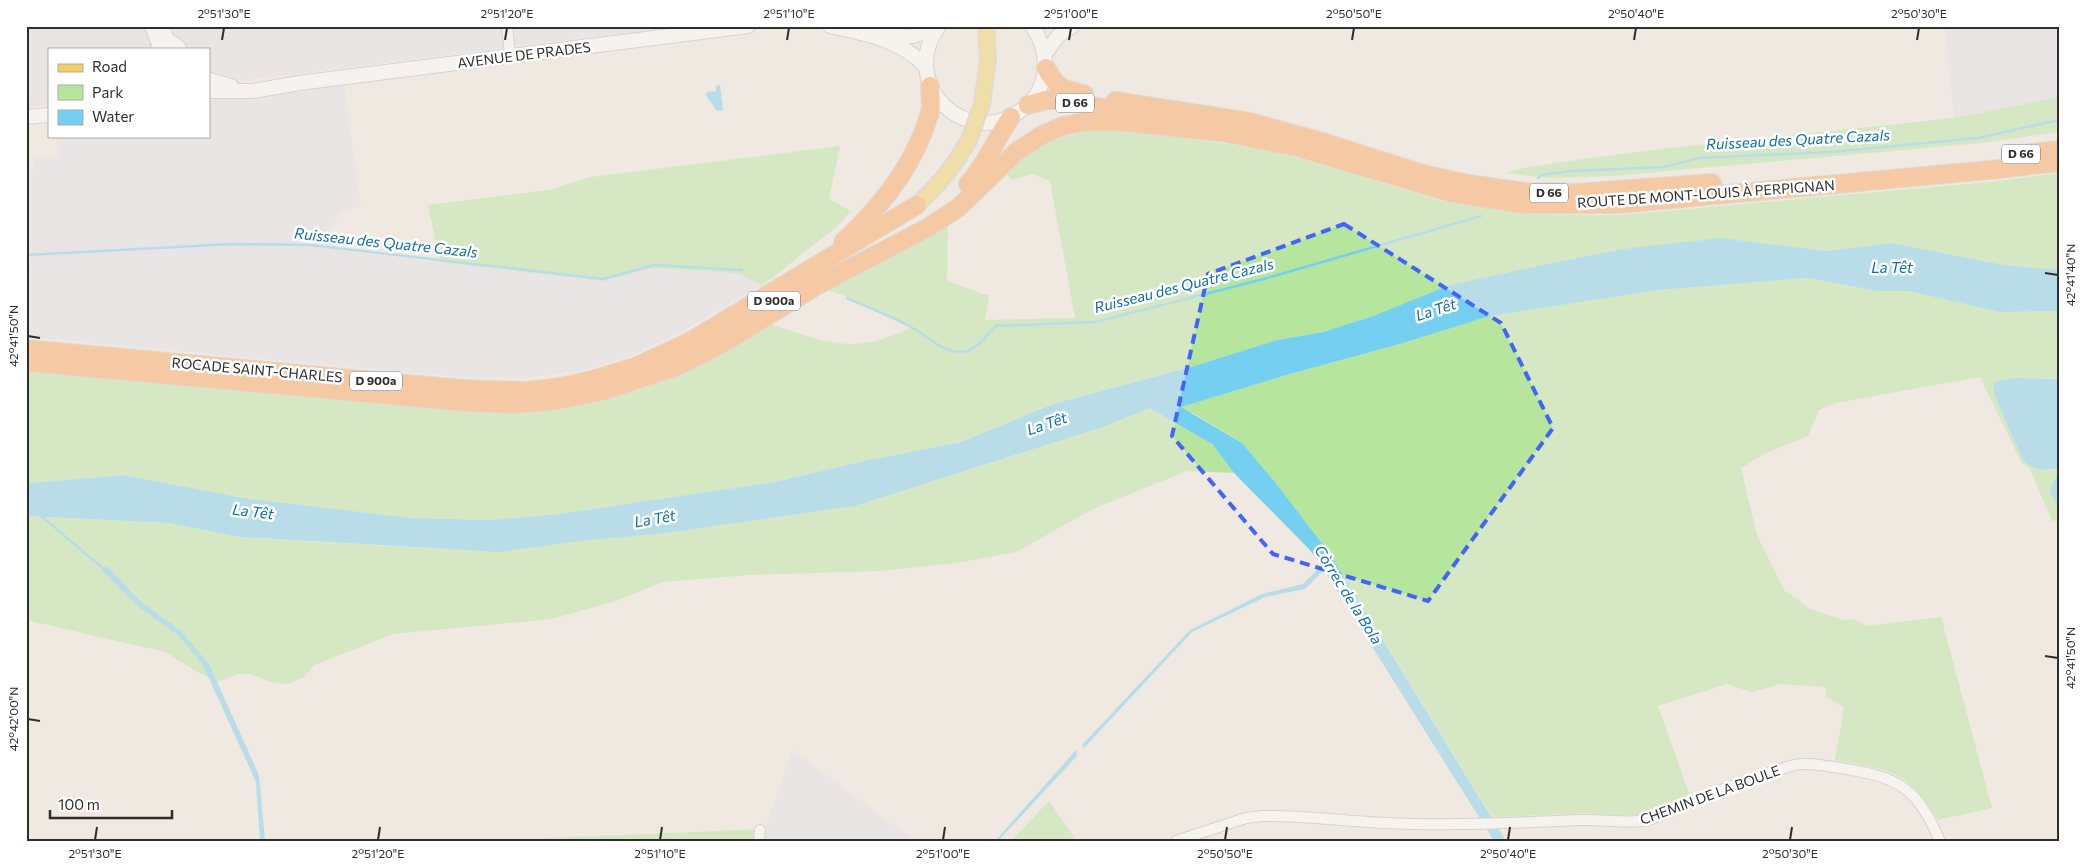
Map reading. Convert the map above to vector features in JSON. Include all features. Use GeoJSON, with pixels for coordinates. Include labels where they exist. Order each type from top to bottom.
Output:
{"type":"FeatureCollection","features":[{"type":"Feature","properties":{"kind":"highway","name":"D 66"},"geometry":{"type":"LineString","coordinates":[[1045,61],[1053,81],[1061,88],[1123,107]]}},
{"type":"Feature","properties":{"kind":"highway"},"geometry":{"type":"LineString","coordinates":[[714,327],[737,310],[839,246],[865,221],[884,199],[908,162],[923,132],[930,110],[930,86]]}},
{"type":"Feature","properties":{"kind":"highway","name":"D 66"},"geometry":{"type":"LineString","coordinates":[[1028,105],[1046,100],[1062,100],[1123,107]]}},
{"type":"Feature","properties":{"kind":"highway","name":"ROUTE DE MONT-LOUIS À PERPIGNAN"},"geometry":{"type":"LineString","coordinates":[[1123,107],[1259,135],[1452,193],[1487,200],[1531,204],[1618,204],[2059,162]]}},
{"type":"Feature","properties":{"kind":"highway","name":"ROUTE DE MONT-LOUIS À PERPIGNAN"},"geometry":{"type":"LineString","coordinates":[[1123,107],[1250,122],[1326,143],[1423,174],[1469,184],[1526,192],[1576,193],[1614,191],[1974,160],[2059,150]]}},
{"type":"Feature","properties":{"kind":"highway"},"geometry":{"type":"LineString","coordinates":[[678,366],[854,256],[943,207],[981,171],[999,133],[1011,117]]}},
{"type":"Feature","properties":{"kind":"highway"},"geometry":{"type":"LineString","coordinates":[[624,384],[678,366],[725,342],[816,286],[927,228],[958,208],[1016,152],[1042,135],[1063,126],[1086,122],[1115,121],[1227,133],[1291,146]]}},
{"type":"Feature","properties":{"kind":"highway","name":"D 900a"},"geometry":{"type":"LineString","coordinates":[[714,327],[917,205]]}},
{"type":"Feature","properties":{"kind":"highway","name":"D 900a"},"geometry":{"type":"LineString","coordinates":[[624,384],[666,366],[749,318],[900,222],[917,205]]}},
{"type":"Feature","properties":{"kind":"highway","name":"ROCADE SAINT-CHARLES"},"geometry":{"type":"LineString","coordinates":[[26,349],[463,389],[528,391],[588,382],[635,367],[689,342],[714,327]]}},
{"type":"Feature","properties":{"kind":"highway","name":"ROCADE SAINT-CHARLES"},"geometry":{"type":"LineString","coordinates":[[26,362],[464,402],[512,404],[553,401],[624,384]]}},
{"type":"Feature","properties":{"kind":"main road"},"geometry":{"type":"LineString","coordinates":[[152,26],[159,44],[158,48]]}},
{"type":"Feature","properties":{"kind":"main road"},"geometry":{"type":"LineString","coordinates":[[160,26],[168,40],[179,48]]}},
{"type":"Feature","properties":{"kind":"main road","name":"AVENUE DE PRADES"},"geometry":{"type":"LineString","coordinates":[[210,91],[253,91],[299,83],[748,26]]}},
{"type":"Feature","properties":{"kind":"main road"},"geometry":{"type":"LineString","coordinates":[[830,26],[905,48],[926,66]]}},
{"type":"Feature","properties":{"kind":"main road"},"geometry":{"type":"LineString","coordinates":[[875,26],[897,36],[911,38],[938,27]]}},
{"type":"Feature","properties":{"kind":"main road"},"geometry":{"type":"LineString","coordinates":[[938,27],[931,39],[926,66],[930,86],[948,109],[964,119],[993,123],[1011,117],[1028,105],[1037,95],[1042,83],[1045,61],[1040,37],[1032,26]]}},
{"type":"Feature","properties":{"kind":"main road"},"geometry":{"type":"LineString","coordinates":[[1045,61],[1058,36],[1072,26]]}},
{"type":"Feature","properties":{"kind":"main road","name":"D 900a"},"geometry":{"type":"LineString","coordinates":[[917,205],[932,192],[970,140],[982,104],[988,60],[987,27]]}},
{"type":"Feature","properties":{"kind":"main road","name":"AVENUE DE PRADES"},"geometry":{"type":"LineString","coordinates":[[210,80],[234,87],[299,83]]}},
{"type":"Feature","properties":{"kind":"main road"},"geometry":{"type":"LineString","coordinates":[[26,117],[48,115]]}},
{"type":"Feature","properties":{"kind":"street"},"geometry":{"type":"LineString","coordinates":[[507,26],[510,56]]}},
{"type":"Feature","properties":{"kind":"street","name":"CHEMIN DE LA BOULE"},"geometry":{"type":"LineString","coordinates":[[1176,841],[1246,818],[1262,816],[1383,823],[1473,825],[1590,820],[1619,823],[1637,822],[1649,820],[1748,780],[1795,765],[1806,764],[1889,778],[1906,789],[1919,802],[1940,841]]}},
{"type":"Feature","properties":{"kind":"highlighted area"},"geometry":{"type":"Polygon","coordinates":[[[1344,224],[1501,323],[1553,428],[1428,601],[1273,554],[1172,436],[1208,274],[1344,224]]]}},
{"type":"Feature","properties":{"kind":"shaded area"},"geometry":{"type":"Polygon","coordinates":[[[26,26],[680,26],[210,85],[210,48],[48,48],[48,104],[26,107],[26,26]]]}},
{"type":"Feature","properties":{"kind":"shaded area"},"geometry":{"type":"Polygon","coordinates":[[[1944,26],[2059,26],[2059,97],[1954,118],[1944,26]]]}},
{"type":"Feature","properties":{"kind":"shaded area"},"geometry":{"type":"Polygon","coordinates":[[[344,84],[361,206],[342,211],[327,236],[337,250],[603,281],[652,268],[736,273],[763,285],[683,331],[631,356],[585,370],[527,378],[464,377],[26,337],[26,269],[32,269],[26,206],[26,172],[34,171],[34,158],[59,156],[57,138],[210,138],[210,100],[344,84]]]}},
{"type":"Feature","properties":{"kind":"shaded area"},"geometry":{"type":"Polygon","coordinates":[[[792,750],[915,841],[763,841],[765,829],[792,750]]]}},
{"type":"Feature","properties":{"kind":"green space"},"geometry":{"type":"Polygon","coordinates":[[[2059,97],[2059,132],[1981,143],[1612,176],[1560,178],[1507,173],[1517,169],[1575,160],[1669,148],[1954,118],[2059,97]]]}},
{"type":"Feature","properties":{"kind":"green space"},"geometry":{"type":"Polygon","coordinates":[[[1108,129],[1268,149],[1450,203],[1521,214],[1618,215],[1990,182],[2059,173],[2059,270],[2004,265],[1892,243],[1827,251],[1722,238],[1376,315],[1323,332],[1277,340],[1191,367],[1053,404],[961,442],[864,461],[780,481],[559,514],[490,520],[411,518],[244,498],[123,475],[26,482],[26,370],[554,409],[609,398],[662,381],[705,361],[767,323],[821,340],[848,344],[862,344],[881,340],[913,327],[848,297],[824,289],[948,225],[947,281],[989,296],[985,320],[1075,318],[1050,181],[1033,174],[1011,180],[1005,171],[1038,145],[1079,133],[1108,129]]]}},
{"type":"Feature","properties":{"kind":"green space"},"geometry":{"type":"Polygon","coordinates":[[[840,146],[829,199],[851,211],[840,224],[763,285],[736,273],[652,268],[603,281],[440,262],[428,205],[548,190],[591,177],[840,146]]]}},
{"type":"Feature","properties":{"kind":"green space"},"geometry":{"type":"Polygon","coordinates":[[[1807,278],[1877,291],[1908,291],[2000,312],[2059,311],[2059,379],[2044,378],[2047,471],[2059,468],[2054,500],[2059,505],[2059,520],[2052,521],[2030,469],[2021,462],[1980,377],[1835,403],[1819,410],[1808,436],[1766,453],[1741,468],[1757,535],[1784,590],[1810,609],[1843,620],[1855,619],[1865,626],[1941,617],[1992,808],[1938,820],[1917,791],[1896,775],[1870,766],[1835,760],[1844,708],[1826,696],[1826,687],[1780,684],[1752,692],[1727,684],[1658,706],[1690,796],[1647,813],[1636,815],[1619,816],[1591,813],[1492,817],[1330,554],[1242,443],[1180,407],[1400,344],[1490,316],[1659,290],[1807,278]]]}},
{"type":"Feature","properties":{"kind":"green space"},"geometry":{"type":"Polygon","coordinates":[[[1148,408],[1212,444],[1234,473],[1187,471],[1095,508],[1016,552],[956,563],[881,571],[749,575],[663,582],[616,601],[552,619],[393,634],[314,665],[304,677],[288,684],[274,683],[251,674],[239,674],[217,682],[165,652],[26,620],[26,516],[169,523],[239,537],[440,549],[659,534],[855,506],[1103,427],[1148,408]]]}},
{"type":"Feature","properties":{"kind":"green space"},"geometry":{"type":"Polygon","coordinates":[[[1049,801],[1077,841],[1011,841],[1049,801]]]}},
{"type":"Feature","properties":{"kind":"green space"},"geometry":{"type":"Polygon","coordinates":[[[765,829],[763,841],[499,840],[765,829]]]}},
{"type":"Feature","properties":{"kind":"water"},"geometry":{"type":"Polygon","coordinates":[[[720,85],[723,110],[717,111],[705,94],[710,91],[716,91],[716,86],[720,85]]]}},
{"type":"Feature","properties":{"kind":"water","name":"La Têt"},"geometry":{"type":"Polygon","coordinates":[[[1722,238],[1827,251],[1892,243],[2004,265],[2059,270],[2059,311],[2000,312],[1908,291],[1877,291],[1807,278],[1659,290],[1490,316],[1181,407],[1242,443],[1330,554],[1506,841],[1494,841],[1324,570],[1305,589],[1265,597],[1192,632],[1084,748],[1082,745],[1190,630],[1262,594],[1303,584],[1322,565],[1308,548],[1234,473],[1212,444],[1149,408],[1103,427],[855,506],[659,534],[587,540],[499,552],[239,537],[169,523],[26,516],[26,482],[123,475],[244,498],[411,518],[490,520],[559,514],[780,481],[864,461],[961,442],[1053,404],[1191,367],[1277,340],[1323,332],[1376,315],[1447,286],[1623,249],[1722,238]]]}},
{"type":"Feature","properties":{"kind":"water"},"geometry":{"type":"Polygon","coordinates":[[[2014,378],[2059,379],[2059,468],[2039,469],[2027,464],[2023,460],[1993,388],[1997,381],[2014,378]]]}},
{"type":"Feature","properties":{"kind":"water"},"geometry":{"type":"Polygon","coordinates":[[[2057,475],[2059,475],[2059,505],[2054,500],[2050,491],[2057,475]]]}},
{"type":"Feature","properties":{"kind":"water"},"geometry":{"type":"Polygon","coordinates":[[[107,566],[140,601],[181,631],[209,664],[259,775],[265,841],[260,841],[256,782],[203,665],[178,635],[136,605],[101,570],[107,566]]]}},
{"type":"Feature","properties":{"kind":"water"},"geometry":{"type":"Polygon","coordinates":[[[1076,750],[1077,756],[998,841],[995,841],[1076,750]]]}},
{"type":"Feature","properties":{"kind":"waterway","name":"Ruisseau des Quatre Cazals"},"geometry":{"type":"LineString","coordinates":[[1538,178],[1542,175],[1573,171],[1663,167],[1699,158],[1831,152],[1978,138],[2059,120]]}},
{"type":"Feature","properties":{"kind":"waterway","name":"Ruisseau des Quatre Cazals"},"geometry":{"type":"LineString","coordinates":[[847,298],[903,323],[943,348],[950,351],[966,351],[978,344],[996,326],[1095,322],[1260,280],[1481,216]]}},
{"type":"Feature","properties":{"kind":"waterway","name":"Ruisseau des Quatre Cazals"},"geometry":{"type":"LineString","coordinates":[[26,255],[233,244],[310,245],[603,279],[654,265],[742,270]]}},
{"type":"Feature","properties":{"kind":"waterway"},"geometry":{"type":"LineString","coordinates":[[41,516],[105,570]]}},
{"type":"Feature","properties":{"kind":"water label","name":"Còrrec de la Bola"},"geometry":{"type":"Point","coordinates":[1348,595]}}]}
